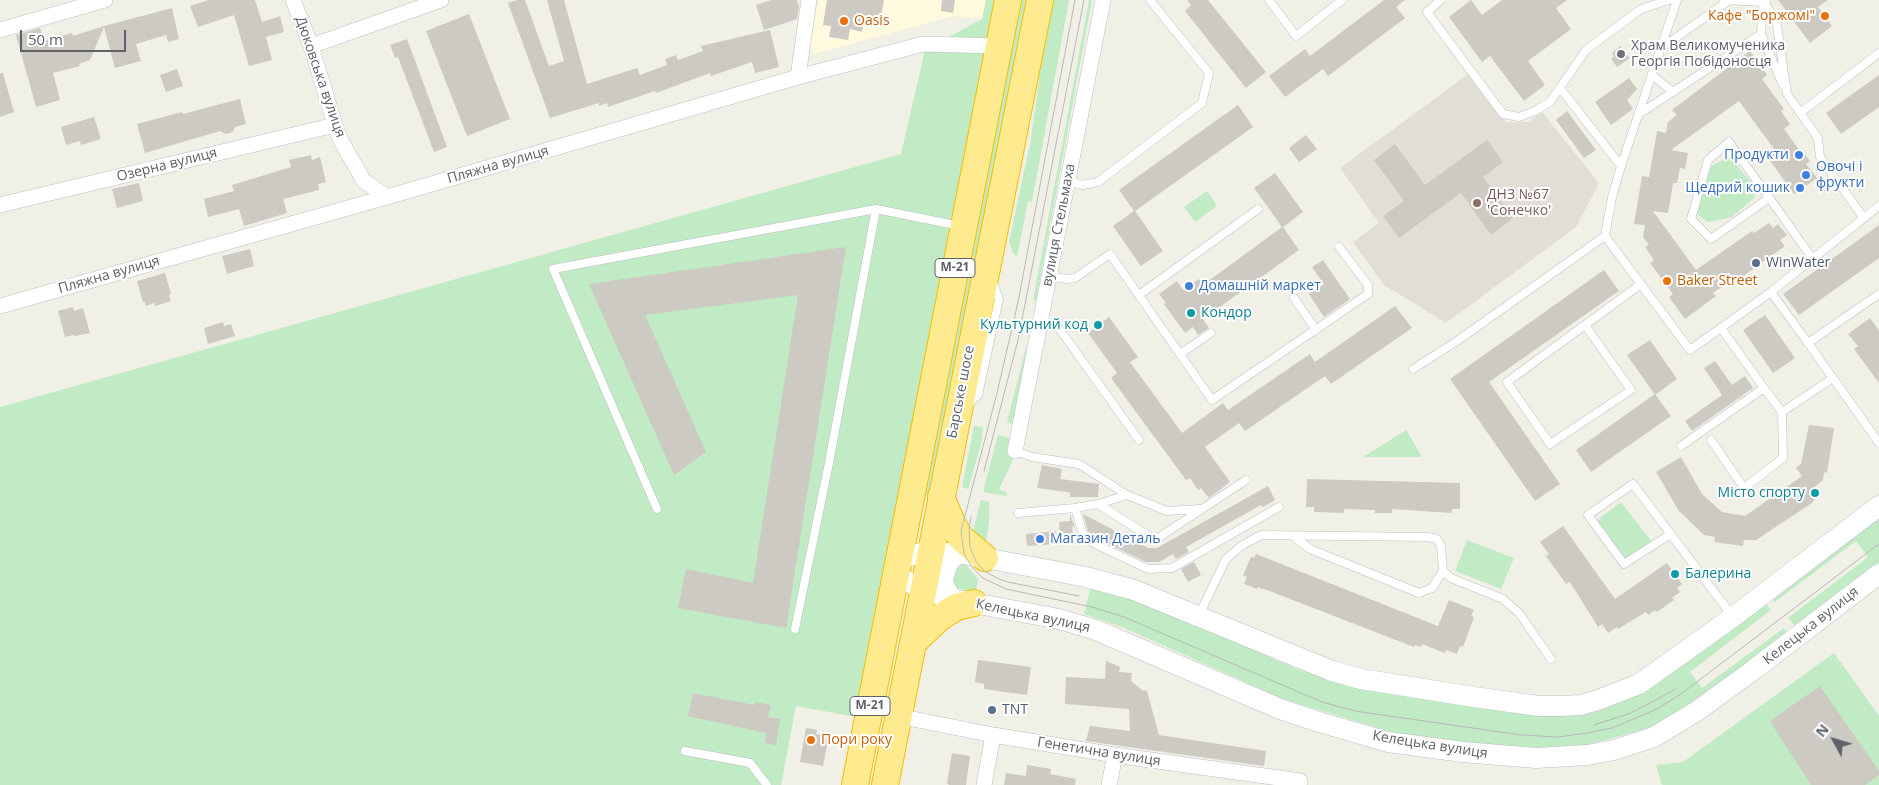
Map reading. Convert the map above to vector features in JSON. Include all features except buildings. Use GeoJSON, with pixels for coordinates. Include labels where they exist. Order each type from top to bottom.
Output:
{"type":"FeatureCollection","features":[{"type":"Feature","properties":{"kind":"highway","name":"М-21"},"geometry":{"type":"LineString","coordinates":[[855,785],[1008,0]]}},
{"type":"Feature","properties":{"kind":"highway","name":"Барське шосе"},"geometry":{"type":"LineString","coordinates":[[885,785],[986,264],[1040,0]]}},
{"type":"Feature","properties":{"kind":"highway"},"geometry":{"type":"LineString","coordinates":[[912,490],[918,501],[924,503],[931,504],[941,497],[961,538],[985,558]]}},
{"type":"Feature","properties":{"kind":"highway"},"geometry":{"type":"LineString","coordinates":[[885,627],[896,620],[902,621],[908,624],[913,639],[938,618],[963,601]]}},
{"type":"Feature","properties":{"kind":"main road"},"geometry":{"type":"LineString","coordinates":[[897,567],[921,553],[958,553],[1086,578],[1134,590],[1332,671],[1361,679],[1539,706],[1580,705],[1639,684],[1732,617],[1879,506]]}},
{"type":"Feature","properties":{"kind":"main road"},"geometry":{"type":"LineString","coordinates":[[958,553],[948,563],[943,578],[944,586],[963,601]]}},
{"type":"Feature","properties":{"kind":"main road","name":"Келецька вулиця"},"geometry":{"type":"LineString","coordinates":[[897,567],[922,590],[963,601],[1059,619],[1096,630],[1280,709],[1380,739],[1463,752],[1536,758],[1588,755],[1614,750],[1654,736],[1697,711],[1879,574]]}},
{"type":"Feature","properties":{"kind":"street"},"geometry":{"type":"LineString","coordinates":[[0,30],[105,0]]}},
{"type":"Feature","properties":{"kind":"street","name":"Дюковська вулиця"},"geometry":{"type":"LineString","coordinates":[[293,0],[311,46],[334,125],[364,181],[387,197]]}},
{"type":"Feature","properties":{"kind":"street"},"geometry":{"type":"LineString","coordinates":[[311,46],[442,0]]}},
{"type":"Feature","properties":{"kind":"street"},"geometry":{"type":"LineString","coordinates":[[798,77],[809,0]]}},
{"type":"Feature","properties":{"kind":"street","name":"вулиця Стельмаха"},"geometry":{"type":"LineString","coordinates":[[1015,451],[1103,0]]}},
{"type":"Feature","properties":{"kind":"street","name":"Пляжна вулиця"},"geometry":{"type":"LineString","coordinates":[[0,306],[387,197],[798,77],[923,44],[999,46]]}},
{"type":"Feature","properties":{"kind":"street","name":"Озерна вулиця"},"geometry":{"type":"LineString","coordinates":[[0,205],[334,125]]}},
{"type":"Feature","properties":{"kind":"street","name":"Генетична вулиця"},"geometry":{"type":"LineString","coordinates":[[898,716],[993,735],[1300,783]]}},
{"type":"Feature","properties":{"kind":"street"},"geometry":{"type":"LineString","coordinates":[[984,785],[993,735]]}},
{"type":"Feature","properties":{"kind":"street"},"geometry":{"type":"LineString","coordinates":[[1109,785],[1115,755]]}},
{"type":"Feature","properties":{"kind":"lane"},"geometry":{"type":"LineString","coordinates":[[1067,181],[1083,185],[1098,182],[1202,103],[1209,74],[1150,0]]}},
{"type":"Feature","properties":{"kind":"lane"},"geometry":{"type":"LineString","coordinates":[[1269,0],[1296,36],[1342,0]]}},
{"type":"Feature","properties":{"kind":"lane"},"geometry":{"type":"LineString","coordinates":[[1441,0],[1427,12],[1503,114],[1519,117],[1535,111],[1550,102],[1586,50],[1642,9],[1669,0]]}},
{"type":"Feature","properties":{"kind":"lane"},"geometry":{"type":"LineString","coordinates":[[1413,369],[1457,341],[1605,236],[1612,197],[1621,166],[1676,0]]}},
{"type":"Feature","properties":{"kind":"lane"},"geometry":{"type":"LineString","coordinates":[[1724,0],[1765,1]]}},
{"type":"Feature","properties":{"kind":"lane"},"geometry":{"type":"LineString","coordinates":[[1661,48],[1730,0]]}},
{"type":"Feature","properties":{"kind":"lane"},"geometry":{"type":"LineString","coordinates":[[1765,1],[1761,34],[1788,94],[1818,138],[1820,158],[1863,217]]}},
{"type":"Feature","properties":{"kind":"lane"},"geometry":{"type":"LineString","coordinates":[[1765,1],[1776,19],[1788,94]]}},
{"type":"Feature","properties":{"kind":"lane"},"geometry":{"type":"LineString","coordinates":[[1639,114],[1761,34]]}},
{"type":"Feature","properties":{"kind":"lane"},"geometry":{"type":"LineString","coordinates":[[1800,112],[1879,53]]}},
{"type":"Feature","properties":{"kind":"lane"},"geometry":{"type":"LineString","coordinates":[[1652,75],[1673,92]]}},
{"type":"Feature","properties":{"kind":"lane"},"geometry":{"type":"LineString","coordinates":[[1560,88],[1621,166]]}},
{"type":"Feature","properties":{"kind":"lane"},"geometry":{"type":"LineString","coordinates":[[1769,198],[1712,239],[1691,219],[1708,160],[1729,142],[1812,258]]}},
{"type":"Feature","properties":{"kind":"lane"},"geometry":{"type":"LineString","coordinates":[[1605,236],[1690,350],[1771,292],[1879,206]]}},
{"type":"Feature","properties":{"kind":"lane"},"geometry":{"type":"LineString","coordinates":[[795,629],[829,463],[876,209]]}},
{"type":"Feature","properties":{"kind":"lane"},"geometry":{"type":"LineString","coordinates":[[657,509],[552,269],[876,209],[964,227]]}},
{"type":"Feature","properties":{"kind":"lane"},"geometry":{"type":"LineString","coordinates":[[1140,295],[1258,209]]}},
{"type":"Feature","properties":{"kind":"lane"},"geometry":{"type":"LineString","coordinates":[[1048,276],[1067,279],[1075,278],[1110,254],[1212,400],[1368,294],[1368,284],[1339,247]]}},
{"type":"Feature","properties":{"kind":"lane"},"geometry":{"type":"LineString","coordinates":[[1585,325],[1631,390],[1550,444],[1507,382],[1641,284]]}},
{"type":"Feature","properties":{"kind":"lane"},"geometry":{"type":"LineString","coordinates":[[1771,292],[1879,443]]}},
{"type":"Feature","properties":{"kind":"lane"},"geometry":{"type":"LineString","coordinates":[[1808,343],[1879,294]]}},
{"type":"Feature","properties":{"kind":"lane"},"geometry":{"type":"LineString","coordinates":[[1294,298],[1316,330]]}},
{"type":"Feature","properties":{"kind":"lane"},"geometry":{"type":"LineString","coordinates":[[1039,324],[1058,328],[1138,440]]}},
{"type":"Feature","properties":{"kind":"lane"},"geometry":{"type":"LineString","coordinates":[[1711,440],[1744,488],[1783,458],[1782,412],[1721,328]]}},
{"type":"Feature","properties":{"kind":"lane"},"geometry":{"type":"LineString","coordinates":[[1180,354],[1211,333]]}},
{"type":"Feature","properties":{"kind":"lane"},"geometry":{"type":"LineString","coordinates":[[1782,412],[1833,378]]}},
{"type":"Feature","properties":{"kind":"lane"},"geometry":{"type":"LineString","coordinates":[[1680,446],[1764,388]]}},
{"type":"Feature","properties":{"kind":"lane"},"geometry":{"type":"LineString","coordinates":[[1015,451],[1032,457],[1079,464],[1127,495],[1167,511],[1202,509]]}},
{"type":"Feature","properties":{"kind":"lane"},"geometry":{"type":"LineString","coordinates":[[1098,504],[1154,540],[1246,480]]}},
{"type":"Feature","properties":{"kind":"lane"},"geometry":{"type":"LineString","coordinates":[[1669,535],[1624,564],[1588,515],[1633,484],[1669,535],[1732,617]]}},
{"type":"Feature","properties":{"kind":"lane"},"geometry":{"type":"LineString","coordinates":[[1018,513],[1075,508],[1098,504],[1127,495]]}},
{"type":"Feature","properties":{"kind":"lane"},"geometry":{"type":"LineString","coordinates":[[1075,508],[1082,534],[1095,544],[1148,569],[1172,568],[1279,507]]}},
{"type":"Feature","properties":{"kind":"lane"},"geometry":{"type":"LineString","coordinates":[[1199,616],[1226,559],[1242,546],[1261,536],[1293,536],[1428,537],[1437,539],[1442,546],[1443,570],[1432,588],[1419,593],[1310,549],[1293,536]]}},
{"type":"Feature","properties":{"kind":"lane"},"geometry":{"type":"LineString","coordinates":[[1443,570],[1451,578],[1503,599],[1519,613],[1551,659]]}},
{"type":"Feature","properties":{"kind":"lane"},"geometry":{"type":"LineString","coordinates":[[685,751],[750,763],[767,785]]}},
{"type":"Feature","properties":{"kind":"shaded area"},"geometry":{"type":"Polygon","coordinates":[[[819,0],[986,0],[983,19],[954,16],[814,54],[809,45],[819,0]]]}},
{"type":"Feature","properties":{"kind":"shaded area","name":"ДНЗ №67 'Сонечко'"},"geometry":{"type":"Polygon","coordinates":[[[1470,73],[1506,122],[1528,122],[1542,112],[1599,183],[1576,227],[1446,323],[1384,285],[1353,242],[1379,223],[1340,168],[1470,73]]]}},
{"type":"Feature","properties":{"kind":"green space"},"geometry":{"type":"Polygon","coordinates":[[[986,0],[995,0],[856,717],[796,706],[781,785],[0,785],[0,407],[901,154],[925,50],[982,19],[986,0]]]}},
{"type":"Feature","properties":{"kind":"green space"},"geometry":{"type":"Polygon","coordinates":[[[1019,0],[1031,0],[930,495],[924,495],[1019,0]]]}},
{"type":"Feature","properties":{"kind":"green space"},"geometry":{"type":"Polygon","coordinates":[[[1050,0],[1069,0],[1032,202],[1028,201],[1017,257],[1013,253],[1009,242],[1031,139],[1050,0]]]}},
{"type":"Feature","properties":{"kind":"green space"},"geometry":{"type":"Polygon","coordinates":[[[1089,0],[1092,0],[1036,301],[1033,300],[1089,0]]]}},
{"type":"Feature","properties":{"kind":"green space"},"geometry":{"type":"Polygon","coordinates":[[[1729,157],[1756,187],[1754,198],[1732,217],[1708,222],[1697,214],[1711,166],[1729,157]]]}},
{"type":"Feature","properties":{"kind":"green space"},"geometry":{"type":"Polygon","coordinates":[[[1207,191],[1217,206],[1195,222],[1184,207],[1207,191]]]}},
{"type":"Feature","properties":{"kind":"green space"},"geometry":{"type":"Polygon","coordinates":[[[1027,348],[1013,425],[1007,422],[1027,348]]]}},
{"type":"Feature","properties":{"kind":"green space"},"geometry":{"type":"Polygon","coordinates":[[[974,426],[983,427],[981,444],[968,489],[962,487],[974,426]]]}},
{"type":"Feature","properties":{"kind":"green space"},"geometry":{"type":"Polygon","coordinates":[[[1406,430],[1422,457],[1363,457],[1406,430]]]}},
{"type":"Feature","properties":{"kind":"green space"},"geometry":{"type":"Polygon","coordinates":[[[998,435],[1010,438],[1008,450],[1013,460],[999,489],[1007,493],[1006,496],[983,492],[998,435]]]}},
{"type":"Feature","properties":{"kind":"green space"},"geometry":{"type":"Polygon","coordinates":[[[981,500],[989,502],[989,523],[985,548],[974,540],[974,527],[981,500]]]}},
{"type":"Feature","properties":{"kind":"green space"},"geometry":{"type":"Polygon","coordinates":[[[1621,502],[1652,542],[1631,557],[1625,558],[1621,557],[1599,526],[1598,521],[1621,502]]]}},
{"type":"Feature","properties":{"kind":"green space"},"geometry":{"type":"Polygon","coordinates":[[[1879,518],[1879,562],[1795,626],[1788,618],[1868,557],[1856,541],[1775,602],[1772,598],[1879,518]]]}},
{"type":"Feature","properties":{"kind":"green space"},"geometry":{"type":"Polygon","coordinates":[[[1467,540],[1514,558],[1501,589],[1455,571],[1467,540]]]}},
{"type":"Feature","properties":{"kind":"green space"},"geometry":{"type":"Polygon","coordinates":[[[959,564],[966,565],[978,579],[976,593],[955,588],[949,574],[959,564]]]}},
{"type":"Feature","properties":{"kind":"green space"},"geometry":{"type":"Polygon","coordinates":[[[1090,589],[1130,599],[1194,624],[1297,669],[1328,679],[1601,709],[1644,692],[1765,603],[1771,610],[1690,672],[1702,688],[1784,628],[1787,632],[1713,688],[1650,728],[1587,745],[1538,748],[1466,743],[1391,732],[1283,699],[1122,627],[1084,614],[1090,589]]]}},
{"type":"Feature","properties":{"kind":"green space"},"geometry":{"type":"Polygon","coordinates":[[[1834,653],[1879,716],[1879,785],[1662,785],[1656,765],[1683,762],[1834,653]]]}},
{"type":"Feature","properties":{"kind":"tram line"},"geometry":{"type":"LineString","coordinates":[[1075,0],[1018,302],[997,393],[961,531],[964,554],[972,567],[983,578],[1006,589],[1092,607],[1124,617],[1322,702],[1355,711],[1521,735],[1558,737],[1612,728],[1657,709],[1681,694],[1879,544]]}},
{"type":"Feature","properties":{"kind":"tram line"},"geometry":{"type":"LineString","coordinates":[[984,471],[1018,340],[1084,0]]}},
{"type":"Feature","properties":{"kind":"tram line"},"geometry":{"type":"LineString","coordinates":[[971,517],[969,529],[970,547],[976,561],[984,571],[1008,582],[1079,596]]}},
{"type":"Feature","properties":{"kind":"tram line"},"geometry":{"type":"LineString","coordinates":[[1594,725],[1631,713],[1676,689]]}},
{"type":"Feature","properties":{"kind":"place","name":"Кафе \"Боржомі\""},"geometry":{"type":"Point","coordinates":[1825,16]}},
{"type":"Feature","properties":{"kind":"place","name":"Oasis"},"geometry":{"type":"Point","coordinates":[844,21]}},
{"type":"Feature","properties":{"kind":"place","name":"Храм Великомученика Георгія Побідоносця"},"geometry":{"type":"Point","coordinates":[1621,54]}},
{"type":"Feature","properties":{"kind":"place","name":"Продукти"},"geometry":{"type":"Point","coordinates":[1799,155]}},
{"type":"Feature","properties":{"kind":"place","name":"Овочі і фрукти"},"geometry":{"type":"Point","coordinates":[1806,175]}},
{"type":"Feature","properties":{"kind":"place","name":"Щедрий кошик"},"geometry":{"type":"Point","coordinates":[1800,188]}},
{"type":"Feature","properties":{"kind":"place","name":"ДНЗ №67 'Сонечко'"},"geometry":{"type":"Point","coordinates":[1477,203]}},
{"type":"Feature","properties":{"kind":"place","name":"WinWater"},"geometry":{"type":"Point","coordinates":[1756,263]}},
{"type":"Feature","properties":{"kind":"place","name":"Baker Street"},"geometry":{"type":"Point","coordinates":[1667,281]}},
{"type":"Feature","properties":{"kind":"place","name":"Домашній маркет"},"geometry":{"type":"Point","coordinates":[1189,286]}},
{"type":"Feature","properties":{"kind":"place","name":"Кондор"},"geometry":{"type":"Point","coordinates":[1191,313]}},
{"type":"Feature","properties":{"kind":"place","name":"Культурний код"},"geometry":{"type":"Point","coordinates":[1098,325]}},
{"type":"Feature","properties":{"kind":"place","name":"Місто спорту"},"geometry":{"type":"Point","coordinates":[1815,493]}},
{"type":"Feature","properties":{"kind":"place","name":"Магазин Деталь"},"geometry":{"type":"Point","coordinates":[1040,539]}},
{"type":"Feature","properties":{"kind":"place","name":"Балерина"},"geometry":{"type":"Point","coordinates":[1675,574]}},
{"type":"Feature","properties":{"kind":"place","name":"TNT"},"geometry":{"type":"Point","coordinates":[992,710]}},
{"type":"Feature","properties":{"kind":"place","name":"Пори року"},"geometry":{"type":"Point","coordinates":[811,740]}}]}
